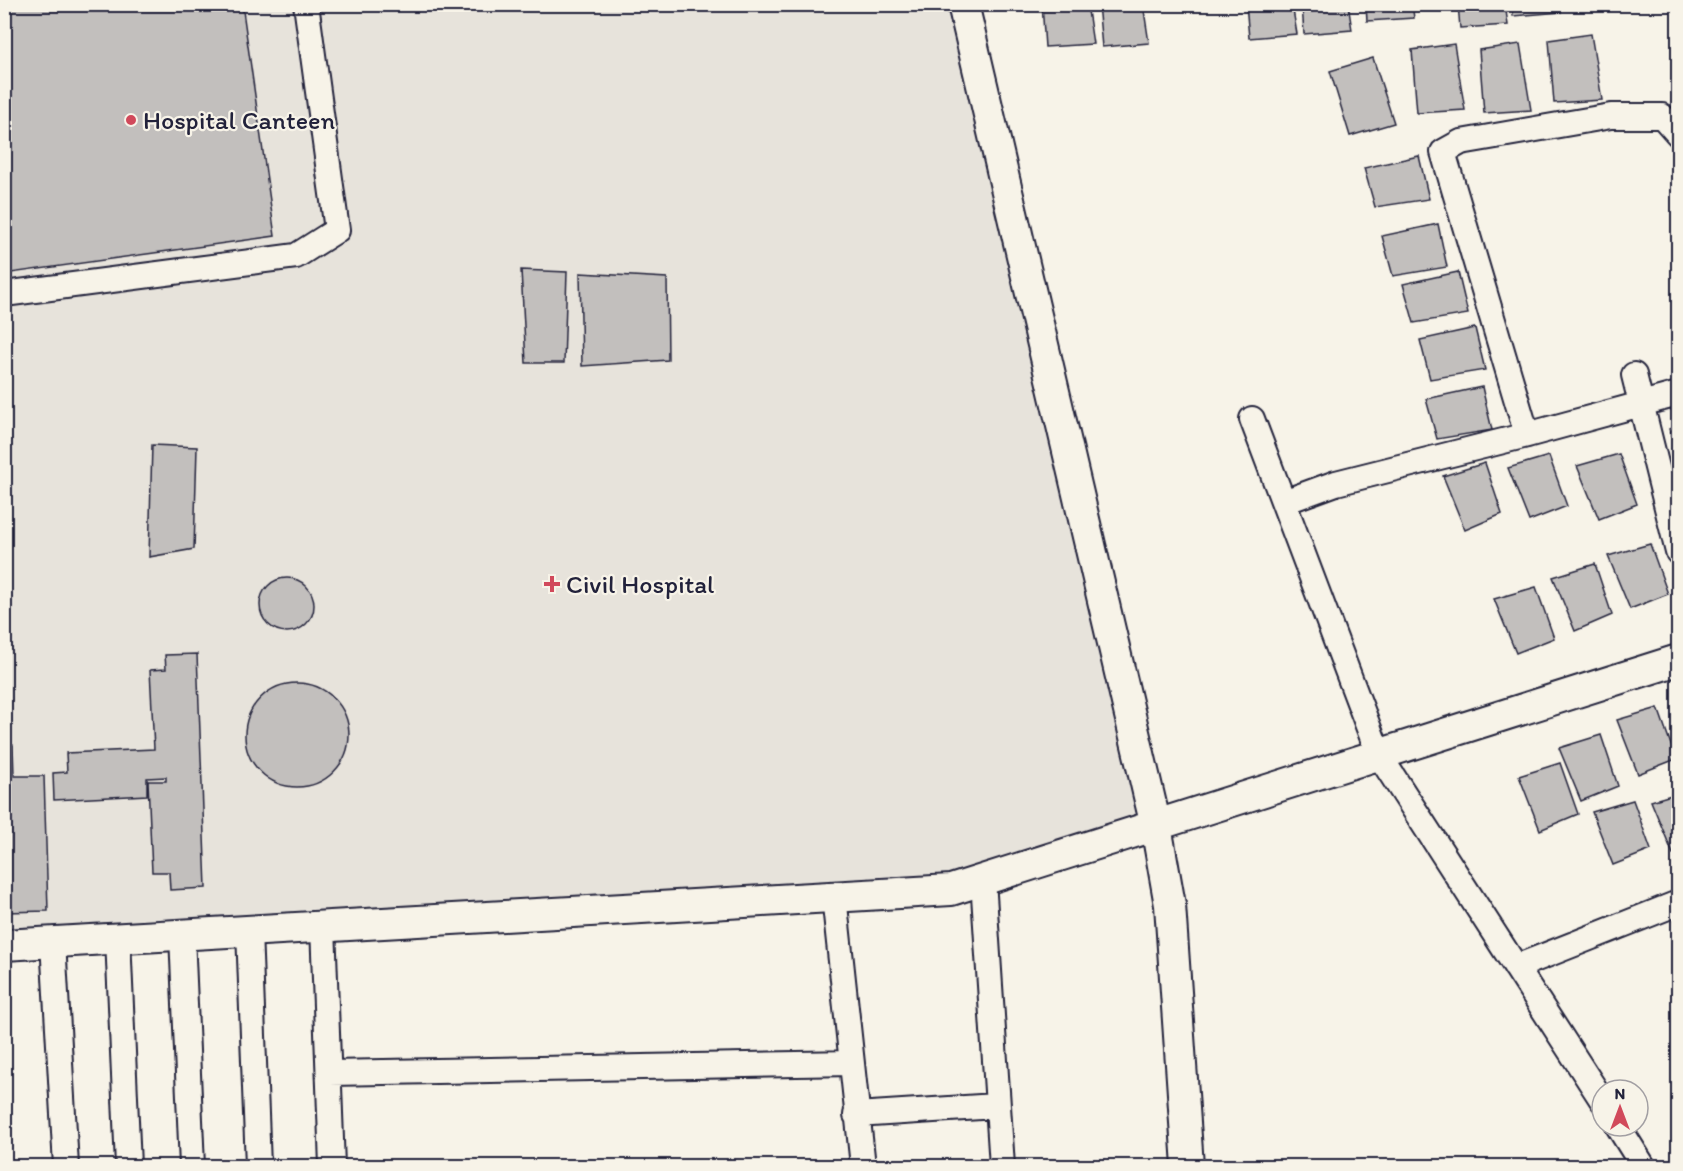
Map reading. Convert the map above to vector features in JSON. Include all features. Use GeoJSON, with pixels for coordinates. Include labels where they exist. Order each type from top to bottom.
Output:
{"type":"FeatureCollection","features":[{"type":"Feature","properties":{"kind":"street"},"geometry":{"type":"LineString","coordinates":[[4,294],[297,256],[337,230],[306,4]]}},
{"type":"Feature","properties":{"kind":"street"},"geometry":{"type":"LineString","coordinates":[[963,4],[1156,826],[1170,905],[1188,1167]]}},
{"type":"Feature","properties":{"kind":"street"},"geometry":{"type":"LineString","coordinates":[[1527,435],[1443,152],[1461,142],[1611,116],[1662,116],[1678,134]]}},
{"type":"Feature","properties":{"kind":"street"},"geometry":{"type":"LineString","coordinates":[[1634,375],[1678,552]]}},
{"type":"Feature","properties":{"kind":"street"},"geometry":{"type":"LineString","coordinates":[[1284,502],[1336,483],[1678,394]]}},
{"type":"Feature","properties":{"kind":"street"},"geometry":{"type":"LineString","coordinates":[[1252,419],[1379,755],[1590,1081]]}},
{"type":"Feature","properties":{"kind":"street"},"geometry":{"type":"LineString","coordinates":[[4,945],[951,890],[1678,660]]}},
{"type":"Feature","properties":{"kind":"street"},"geometry":{"type":"LineString","coordinates":[[983,880],[996,1106],[1002,1167]]}},
{"type":"Feature","properties":{"kind":"street"},"geometry":{"type":"LineString","coordinates":[[834,896],[862,1167]]}},
{"type":"Feature","properties":{"kind":"street"},"geometry":{"type":"LineString","coordinates":[[1516,967],[1678,903]]}},
{"type":"Feature","properties":{"kind":"street"},"geometry":{"type":"LineString","coordinates":[[323,926],[332,1167]]}},
{"type":"Feature","properties":{"kind":"street"},"geometry":{"type":"LineString","coordinates":[[249,931],[258,1167]]}},
{"type":"Feature","properties":{"kind":"street"},"geometry":{"type":"LineString","coordinates":[[182,934],[192,1167]]}},
{"type":"Feature","properties":{"kind":"street"},"geometry":{"type":"LineString","coordinates":[[118,938],[128,1167]]}},
{"type":"Feature","properties":{"kind":"street"},"geometry":{"type":"LineString","coordinates":[[53,942],[66,1167]]}},
{"type":"Feature","properties":{"kind":"street"},"geometry":{"type":"LineString","coordinates":[[330,1073],[852,1063]]}},
{"type":"Feature","properties":{"kind":"street"},"geometry":{"type":"LineString","coordinates":[[856,1115],[996,1106]]}},
{"type":"Feature","properties":{"kind":"street"},"geometry":{"type":"LineString","coordinates":[[1626,1138],[1644,1167]]}},
{"type":"Feature","properties":{"kind":"shaded area","name":"Civil Hospital"},"geometry":{"type":"Polygon","coordinates":[[[5,5],[963,5],[1156,826],[932,885],[5,943],[5,5]]]}},
{"type":"Feature","properties":{"kind":"building","name":"Hospital Canteen"},"geometry":{"type":"Polygon","coordinates":[[[4,4],[242,4],[275,236],[4,274],[4,4]]]}},
{"type":"Feature","properties":{"kind":"building"},"geometry":{"type":"Polygon","coordinates":[[[1042,4],[1087,4],[1093,44],[1045,47],[1042,4]]]}},
{"type":"Feature","properties":{"kind":"building"},"geometry":{"type":"Polygon","coordinates":[[[1098,4],[1143,4],[1149,43],[1102,47],[1098,4]]]}},
{"type":"Feature","properties":{"kind":"building"},"geometry":{"type":"Polygon","coordinates":[[[1246,4],[1292,4],[1297,34],[1249,38],[1246,4]]]}},
{"type":"Feature","properties":{"kind":"building"},"geometry":{"type":"Polygon","coordinates":[[[1302,4],[1348,4],[1352,30],[1304,34],[1302,4]]]}},
{"type":"Feature","properties":{"kind":"building"},"geometry":{"type":"Polygon","coordinates":[[[1366,4],[1412,4],[1414,18],[1367,21],[1366,4]]]}},
{"type":"Feature","properties":{"kind":"building"},"geometry":{"type":"Polygon","coordinates":[[[1458,4],[1505,4],[1508,25],[1460,28],[1458,4]]]}},
{"type":"Feature","properties":{"kind":"building"},"geometry":{"type":"Polygon","coordinates":[[[1512,4],[1560,4],[1561,12],[1513,16],[1512,4]]]}},
{"type":"Feature","properties":{"kind":"building"},"geometry":{"type":"Polygon","coordinates":[[[1591,34],[1602,100],[1554,103],[1549,40],[1591,34]]]}},
{"type":"Feature","properties":{"kind":"building"},"geometry":{"type":"Polygon","coordinates":[[[1454,44],[1465,110],[1417,113],[1412,50],[1454,44]]]}},
{"type":"Feature","properties":{"kind":"building"},"geometry":{"type":"Polygon","coordinates":[[[1520,44],[1531,110],[1484,113],[1479,50],[1520,44]]]}},
{"type":"Feature","properties":{"kind":"building"},"geometry":{"type":"Polygon","coordinates":[[[1373,58],[1394,123],[1350,136],[1330,71],[1373,58]]]}},
{"type":"Feature","properties":{"kind":"building"},"geometry":{"type":"Polygon","coordinates":[[[1419,156],[1429,199],[1375,207],[1364,168],[1419,156]]]}},
{"type":"Feature","properties":{"kind":"building"},"geometry":{"type":"Polygon","coordinates":[[[1438,224],[1447,267],[1393,276],[1382,236],[1438,224]]]}},
{"type":"Feature","properties":{"kind":"building"},"geometry":{"type":"Polygon","coordinates":[[[521,270],[567,272],[564,363],[526,363],[521,270]]]}},
{"type":"Feature","properties":{"kind":"building"},"geometry":{"type":"Polygon","coordinates":[[[1458,272],[1468,314],[1414,323],[1403,284],[1458,272]]]}},
{"type":"Feature","properties":{"kind":"building"},"geometry":{"type":"Polygon","coordinates":[[[580,273],[667,278],[668,360],[582,366],[580,273]]]}},
{"type":"Feature","properties":{"kind":"building"},"geometry":{"type":"Polygon","coordinates":[[[1475,328],[1485,370],[1430,379],[1420,340],[1475,328]]]}},
{"type":"Feature","properties":{"kind":"building"},"geometry":{"type":"Polygon","coordinates":[[[1482,387],[1492,430],[1437,439],[1426,399],[1482,387]]]}},
{"type":"Feature","properties":{"kind":"building"},"geometry":{"type":"Polygon","coordinates":[[[1678,426],[1678,451],[1669,429],[1678,426]]]}},
{"type":"Feature","properties":{"kind":"building"},"geometry":{"type":"Polygon","coordinates":[[[152,445],[197,447],[194,549],[149,557],[152,445]]]}},
{"type":"Feature","properties":{"kind":"building"},"geometry":{"type":"Polygon","coordinates":[[[1619,454],[1637,504],[1599,519],[1577,466],[1619,454]]]}},
{"type":"Feature","properties":{"kind":"building"},"geometry":{"type":"Polygon","coordinates":[[[1549,456],[1567,506],[1529,521],[1508,468],[1549,456]]]}},
{"type":"Feature","properties":{"kind":"building"},"geometry":{"type":"Polygon","coordinates":[[[1485,463],[1502,514],[1465,530],[1443,476],[1485,463]]]}},
{"type":"Feature","properties":{"kind":"building"},"geometry":{"type":"Polygon","coordinates":[[[1650,544],[1668,594],[1630,609],[1608,556],[1650,544]]]}},
{"type":"Feature","properties":{"kind":"building"},"geometry":{"type":"Polygon","coordinates":[[[1595,564],[1612,615],[1575,631],[1553,577],[1595,564]]]}},
{"type":"Feature","properties":{"kind":"building"},"geometry":{"type":"Polygon","coordinates":[[[287,578],[297,580],[306,586],[312,595],[314,605],[312,615],[306,624],[297,630],[287,632],[277,630],[268,624],[262,615],[260,605],[262,595],[268,586],[277,580],[287,578]]]}},
{"type":"Feature","properties":{"kind":"building"},"geometry":{"type":"Polygon","coordinates":[[[1536,587],[1554,638],[1516,653],[1494,599],[1536,587]]]}},
{"type":"Feature","properties":{"kind":"building"},"geometry":{"type":"Polygon","coordinates":[[[197,654],[206,888],[170,890],[169,872],[152,872],[148,781],[166,781],[166,777],[147,778],[147,795],[54,800],[53,773],[67,772],[66,753],[154,749],[150,670],[166,669],[165,655],[197,654]]]}},
{"type":"Feature","properties":{"kind":"building"},"geometry":{"type":"Polygon","coordinates":[[[297,683],[317,687],[334,698],[345,715],[349,735],[345,755],[334,772],[317,783],[297,787],[277,783],[260,772],[249,755],[245,735],[249,715],[260,698],[277,687],[297,683]]]}},
{"type":"Feature","properties":{"kind":"building"},"geometry":{"type":"Polygon","coordinates":[[[1658,708],[1676,759],[1638,774],[1617,720],[1658,708]]]}},
{"type":"Feature","properties":{"kind":"building"},"geometry":{"type":"Polygon","coordinates":[[[1601,735],[1618,786],[1581,801],[1559,748],[1601,735]]]}},
{"type":"Feature","properties":{"kind":"building"},"geometry":{"type":"Polygon","coordinates":[[[4,745],[13,745],[14,776],[44,776],[48,911],[4,912],[4,745]]]}},
{"type":"Feature","properties":{"kind":"building"},"geometry":{"type":"Polygon","coordinates":[[[1560,763],[1578,814],[1540,830],[1519,776],[1560,763]]]}},
{"type":"Feature","properties":{"kind":"building"},"geometry":{"type":"Polygon","coordinates":[[[1678,793],[1678,852],[1673,854],[1651,801],[1678,793]]]}},
{"type":"Feature","properties":{"kind":"building"},"geometry":{"type":"Polygon","coordinates":[[[1633,800],[1651,850],[1613,865],[1592,812],[1633,800]]]}},
{"type":"Feature","properties":{"kind":"place","name":"Hospital Canteen"},"geometry":{"type":"Point","coordinates":[131,120]}},
{"type":"Feature","properties":{"kind":"place","name":"Civil Hospital"},"geometry":{"type":"Point","coordinates":[552,584]}}]}
